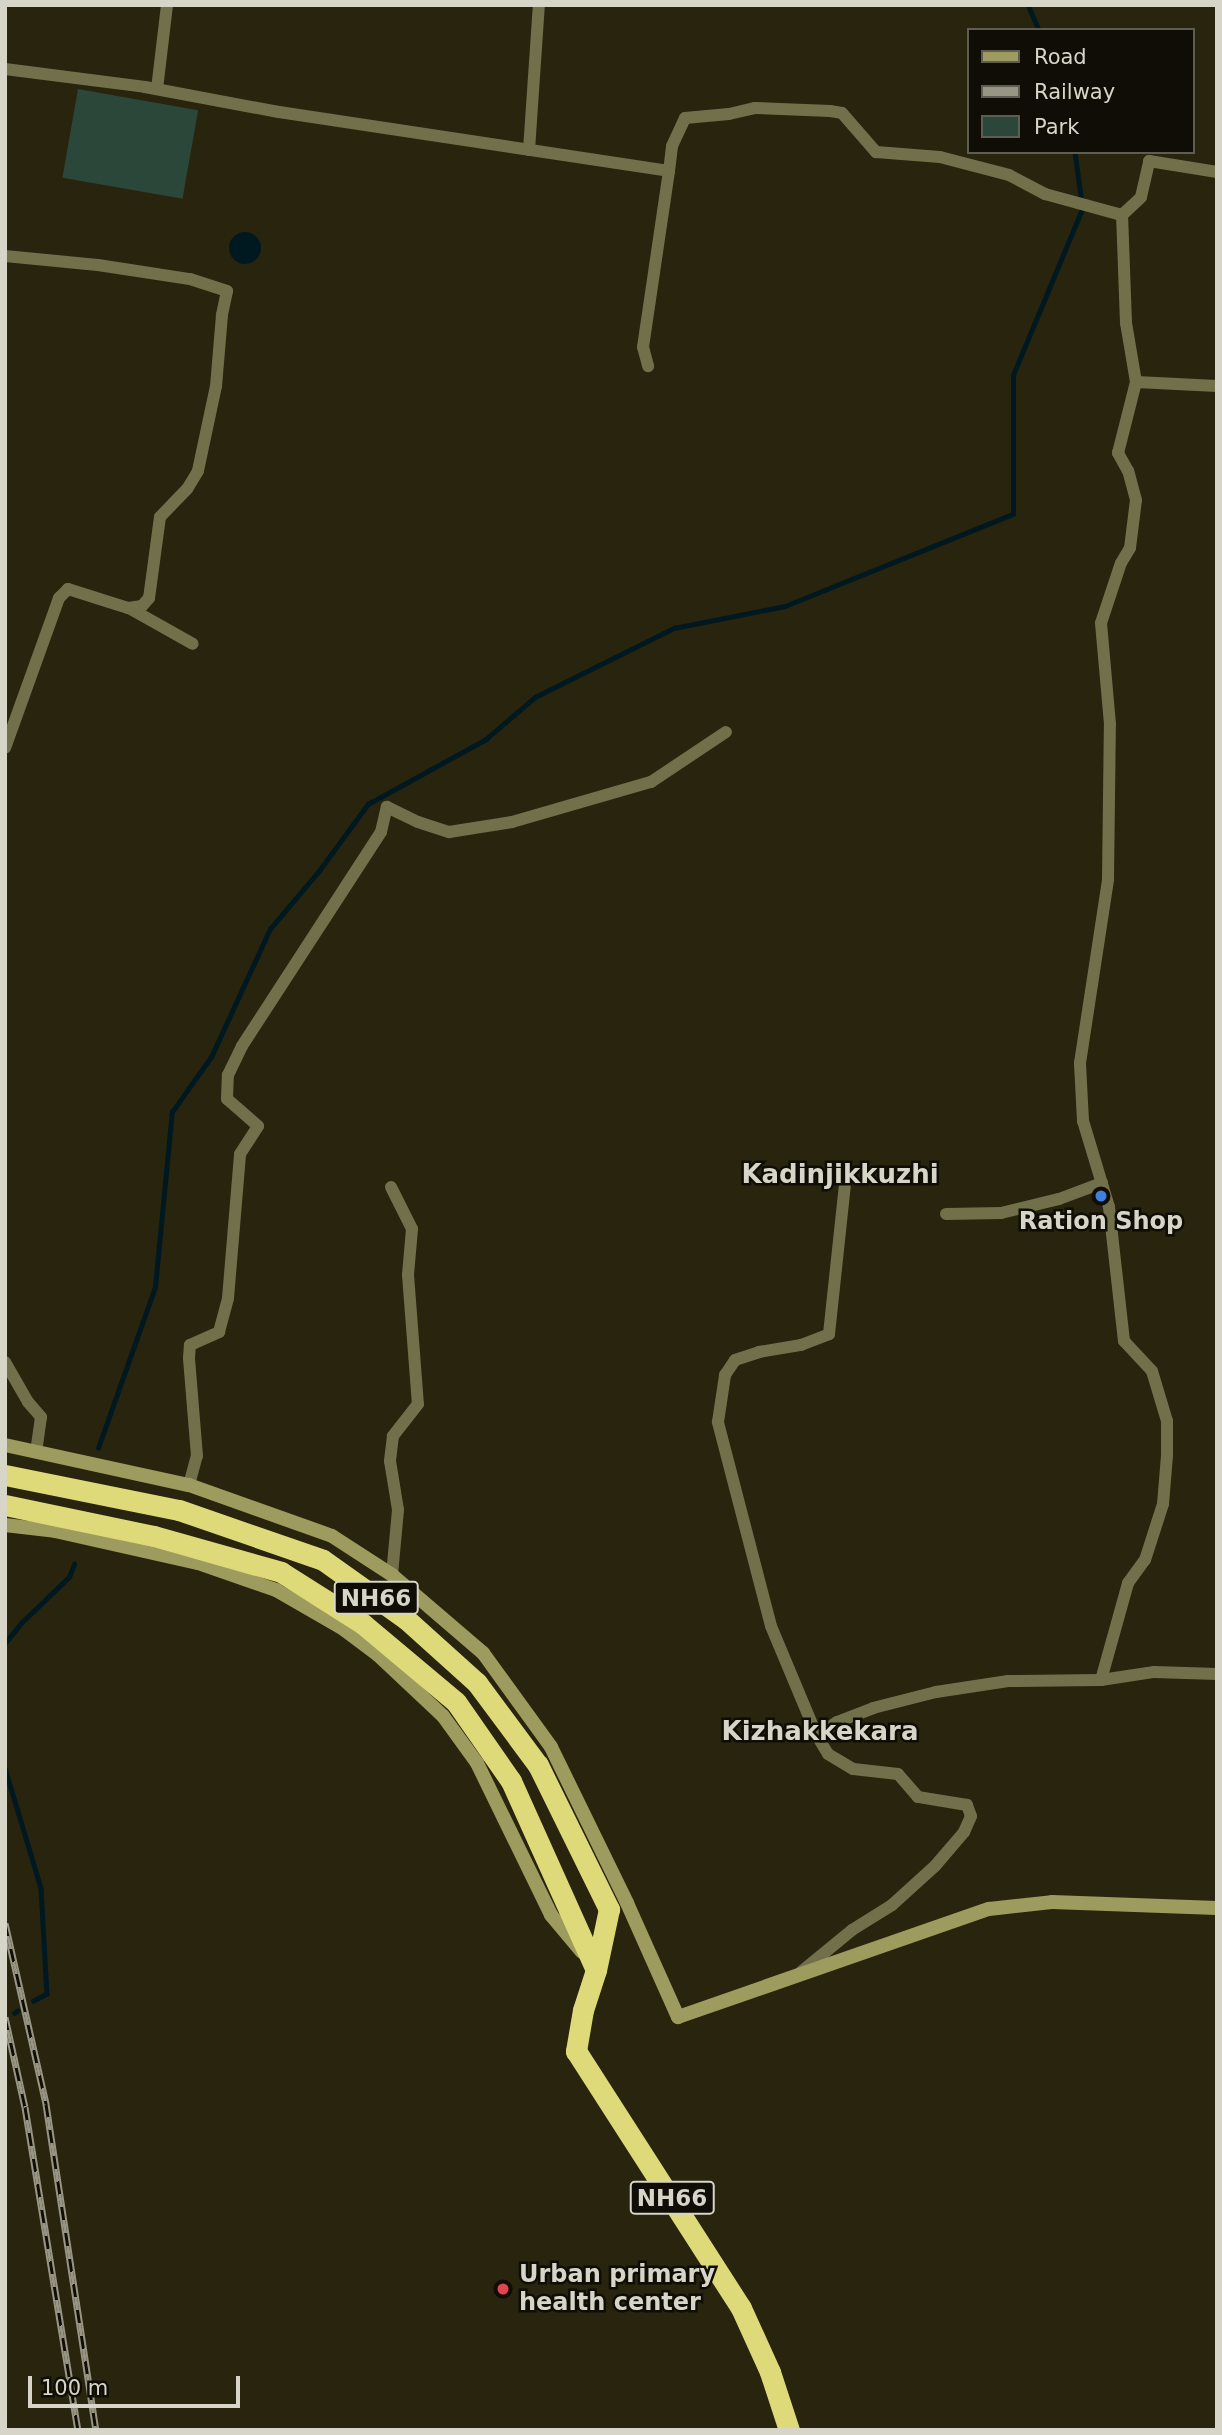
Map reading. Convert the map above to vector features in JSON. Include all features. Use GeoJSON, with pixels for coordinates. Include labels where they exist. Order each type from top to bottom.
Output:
{"type":"FeatureCollection","features":[{"type":"Feature","properties":{"kind":"highway","name":"NH66"},"geometry":{"type":"LineString","coordinates":[[5,1475],[179,1510],[323,1560],[406,1619],[477,1683],[538,1765],[609,1909],[596,1970],[583,2010],[576,2051],[741,2308],[770,2372],[789,2430]]}},
{"type":"Feature","properties":{"kind":"highway","name":"NH66"},"geometry":{"type":"LineString","coordinates":[[5,1505],[153,1536],[281,1572],[363,1624],[456,1702],[511,1781],[596,1970]]}},
{"type":"Feature","properties":{"kind":"street"},"geometry":{"type":"LineString","coordinates":[[157,89],[167,5]]}},
{"type":"Feature","properties":{"kind":"street"},"geometry":{"type":"LineString","coordinates":[[528,150],[539,5]]}},
{"type":"Feature","properties":{"kind":"street"},"geometry":{"type":"LineString","coordinates":[[5,69],[157,89],[279,112],[669,171]]}},
{"type":"Feature","properties":{"kind":"street"},"geometry":{"type":"LineString","coordinates":[[648,366],[643,347],[672,146],[685,118],[755,108],[842,113],[876,152],[940,157],[1009,175],[1045,194],[1122,215]]}},
{"type":"Feature","properties":{"kind":"street"},"geometry":{"type":"LineString","coordinates":[[1122,215],[1142,197],[1149,161],[1217,172]]}},
{"type":"Feature","properties":{"kind":"street"},"geometry":{"type":"LineString","coordinates":[[1101,1681],[1128,1583],[1145,1560],[1163,1504],[1167,1421],[1152,1371],[1125,1341],[1109,1207],[1083,1121],[1080,1063],[1108,879],[1110,724],[1101,623],[1121,563],[1130,548],[1136,500],[1128,471],[1118,453],[1136,382],[1126,323],[1122,215]]}},
{"type":"Feature","properties":{"kind":"street"},"geometry":{"type":"LineString","coordinates":[[5,256],[98,265],[190,279],[227,291],[222,315],[216,386],[198,471],[187,489],[160,517],[149,598],[142,606],[128,608]]}},
{"type":"Feature","properties":{"kind":"street"},"geometry":{"type":"LineString","coordinates":[[1136,382],[1217,387]]}},
{"type":"Feature","properties":{"kind":"street"},"geometry":{"type":"LineString","coordinates":[[5,748],[59,598],[68,589],[80,590],[128,608],[193,644]]}},
{"type":"Feature","properties":{"kind":"street"},"geometry":{"type":"LineString","coordinates":[[189,1485],[197,1456],[190,1345],[219,1332],[229,1298],[240,1154],[258,1126],[227,1099],[228,1075],[242,1046],[381,832],[387,807],[418,822],[449,831],[512,822],[651,782],[726,732]]}},
{"type":"Feature","properties":{"kind":"street"},"geometry":{"type":"LineString","coordinates":[[801,1973],[852,1930],[892,1905],[935,1866],[964,1832],[971,1816],[967,1805],[918,1797],[898,1774],[853,1769],[828,1754],[817,1735],[771,1626],[718,1422],[725,1374],[735,1360],[758,1352],[801,1345],[829,1334],[846,1176]]}},
{"type":"Feature","properties":{"kind":"street"},"geometry":{"type":"LineString","coordinates":[[946,1214],[1001,1213],[1059,1199],[1102,1183]]}},
{"type":"Feature","properties":{"kind":"street"},"geometry":{"type":"LineString","coordinates":[[391,1187],[412,1229],[408,1275],[418,1404],[393,1436],[390,1461],[398,1510],[392,1575]]}},
{"type":"Feature","properties":{"kind":"street"},"geometry":{"type":"LineString","coordinates":[[5,1362],[28,1402],[41,1417],[36,1451]]}},
{"type":"Feature","properties":{"kind":"street"},"geometry":{"type":"LineString","coordinates":[[5,1445],[189,1485],[332,1536],[392,1575],[483,1653],[551,1747],[627,1903],[678,2017],[801,1973],[872,1952],[989,1909],[1052,1902],[1217,1908]]}},
{"type":"Feature","properties":{"kind":"street"},"geometry":{"type":"LineString","coordinates":[[5,1525],[55,1531],[172,1557],[237,1576],[276,1590],[342,1628],[378,1655],[443,1716],[477,1763],[551,1915],[596,1970]]}},
{"type":"Feature","properties":{"kind":"street"},"geometry":{"type":"LineString","coordinates":[[817,1735],[837,1722],[873,1708],[936,1692],[1009,1681],[1101,1681],[1154,1672],[1217,1674]]}},
{"type":"Feature","properties":{"kind":"green space"},"geometry":{"type":"Polygon","coordinates":[[[78,89],[198,110],[183,199],[62,178],[78,89]]]}},
{"type":"Feature","properties":{"kind":"water"},"geometry":{"type":"Polygon","coordinates":[[[245,232],[256,237],[261,248],[256,259],[245,264],[234,259],[229,248],[234,237],[245,232]]]}},
{"type":"Feature","properties":{"kind":"waterway"},"geometry":{"type":"LineString","coordinates":[[1028,5],[1038,28]]}},
{"type":"Feature","properties":{"kind":"waterway"},"geometry":{"type":"LineString","coordinates":[[1075,154],[1081,196]]}},
{"type":"Feature","properties":{"kind":"waterway"},"geometry":{"type":"LineString","coordinates":[[98,1448],[155,1287],[172,1112],[211,1057],[270,929],[318,872],[368,804],[486,739],[535,697],[674,628],[785,606],[1013,514],[1013,375],[1081,212]]}},
{"type":"Feature","properties":{"kind":"waterway"},"geometry":{"type":"LineString","coordinates":[[5,1643],[21,1623],[69,1577],[74,1564]]}},
{"type":"Feature","properties":{"kind":"waterway"},"geometry":{"type":"LineString","coordinates":[[5,1768],[41,1888],[47,1994],[34,2001]]}},
{"type":"Feature","properties":{"kind":"railway"},"geometry":{"type":"LineString","coordinates":[[5,1923],[46,2104],[96,2430]]}},
{"type":"Feature","properties":{"kind":"railway"},"geometry":{"type":"LineString","coordinates":[[5,2017],[25,2107],[78,2430]]}},
{"type":"Feature","properties":{"kind":"place","name":"Ration Shop"},"geometry":{"type":"Point","coordinates":[1101,1196]}},
{"type":"Feature","properties":{"kind":"place","name":"Urban primary health center"},"geometry":{"type":"Point","coordinates":[503,2289]}},
{"type":"Feature","properties":{"kind":"district","name":"Kadinjikkuzhi"},"geometry":{"type":"Point","coordinates":[840,1175]}},
{"type":"Feature","properties":{"kind":"district","name":"Kizhakkekara"},"geometry":{"type":"Point","coordinates":[820,1732]}}]}
